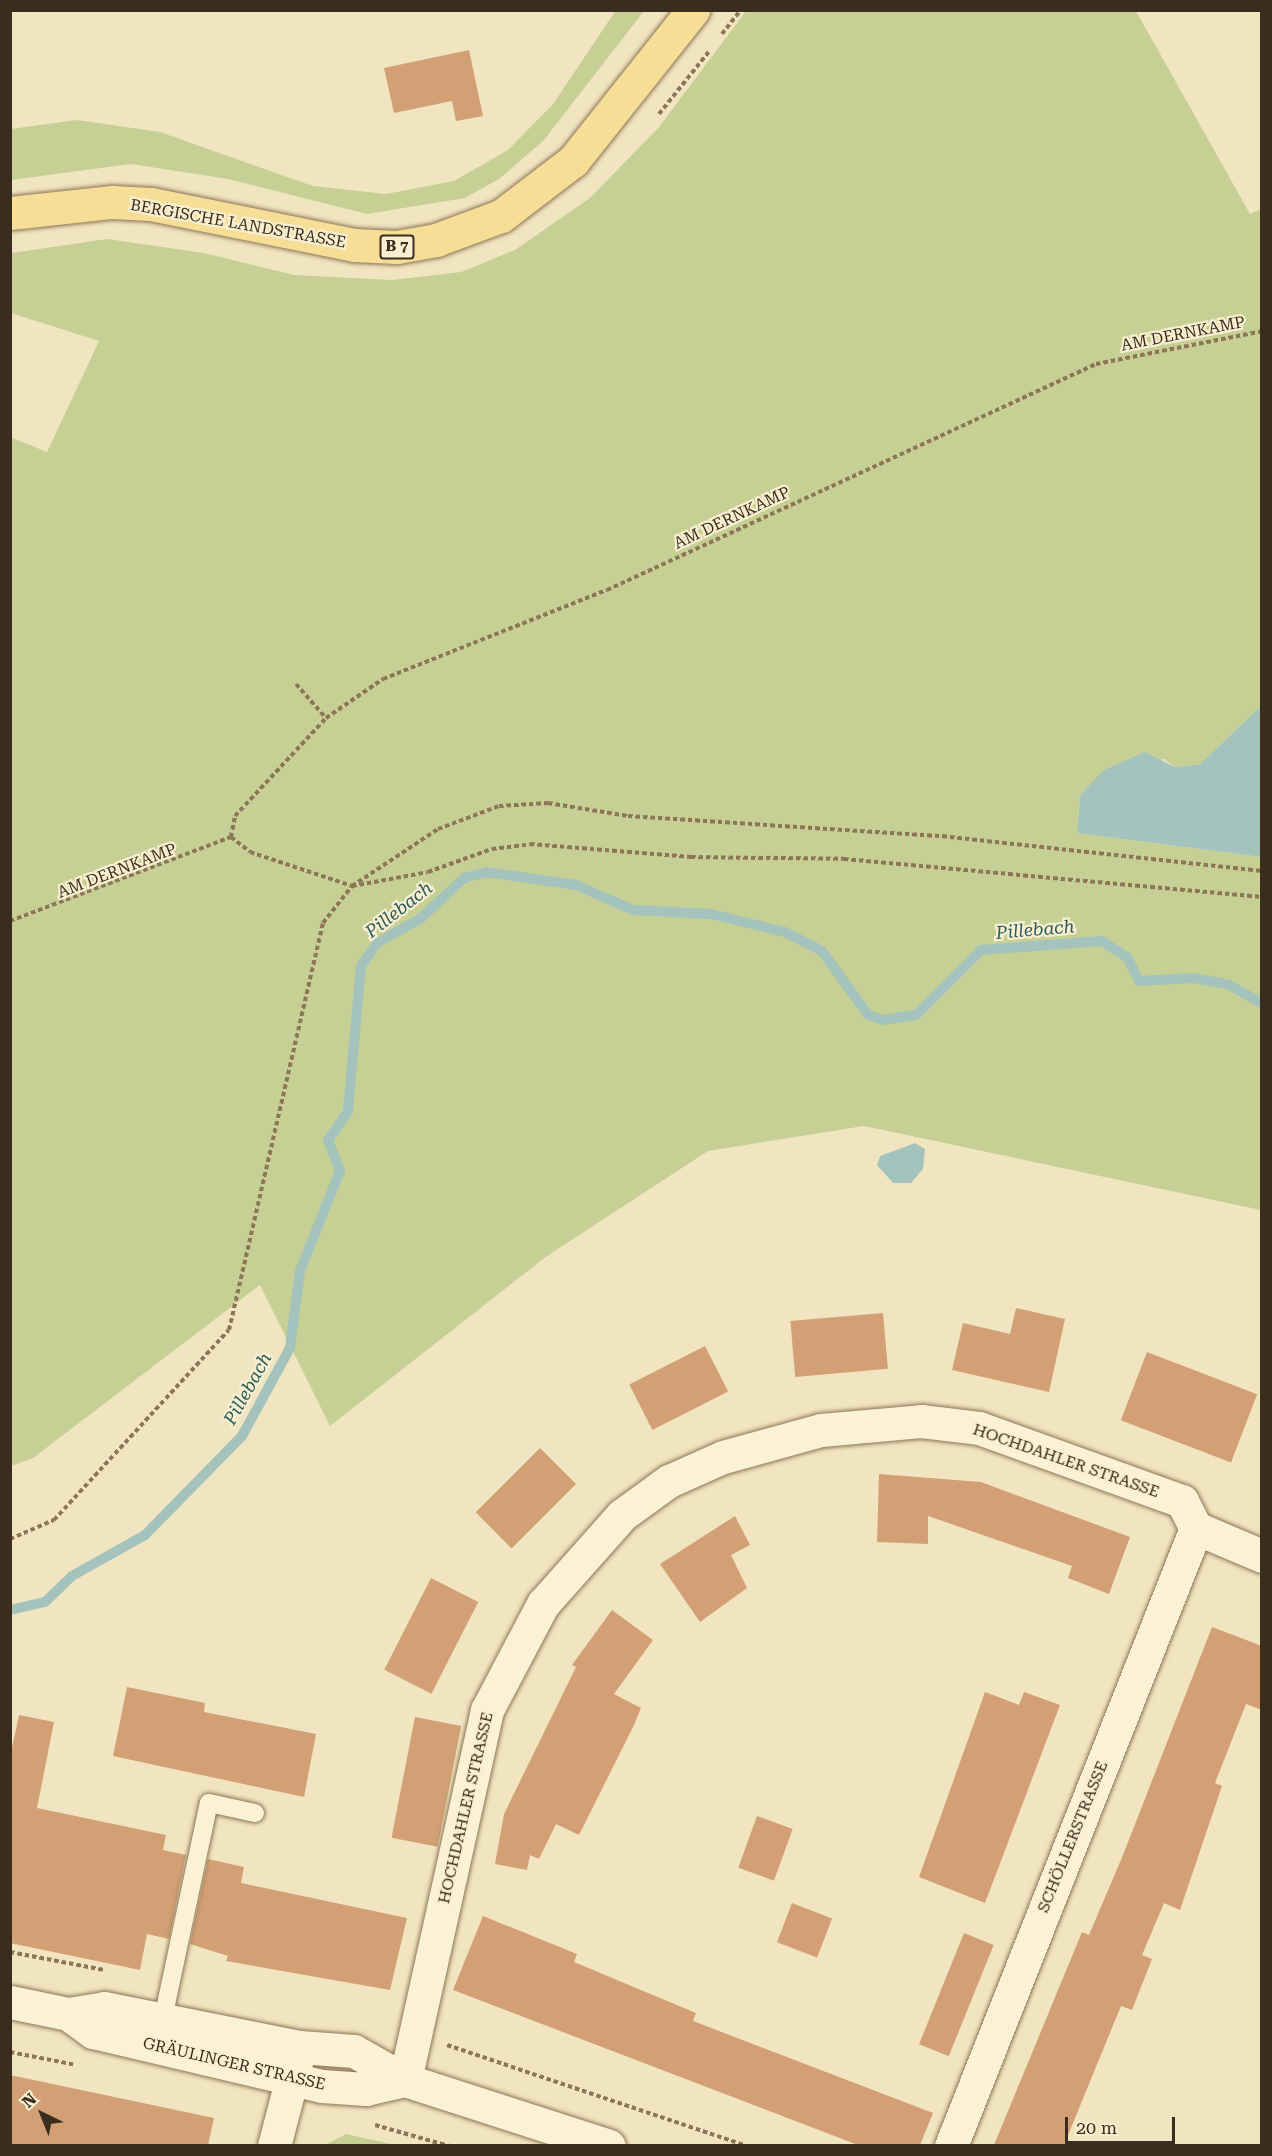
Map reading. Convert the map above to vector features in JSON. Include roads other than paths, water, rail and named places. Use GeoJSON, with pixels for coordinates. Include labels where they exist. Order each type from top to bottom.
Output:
{"type":"FeatureCollection","features":[{"type":"Feature","properties":{"kind":"main road","name":"BERGISCHE LANDSTRASSE"},"geometry":{"type":"LineString","coordinates":[[10,213],[80,202],[151,204],[354,245],[398,248],[436,240],[501,216],[573,161],[693,10]]}},
{"type":"Feature","properties":{"kind":"street","name":"HOCHDAHLER STRASSE"},"geometry":{"type":"LineString","coordinates":[[405,2080],[487,1710],[543,1604],[622,1515],[669,1481],[723,1457],[821,1430],[921,1421],[980,1428],[1182,1501],[1196,1528]]}},
{"type":"Feature","properties":{"kind":"street"},"geometry":{"type":"LineString","coordinates":[[1196,1528],[1262,1556]]}},
{"type":"Feature","properties":{"kind":"street","name":"SCHÖLLERSTRASSE"},"geometry":{"type":"LineString","coordinates":[[951,2145],[1196,1528]]}},
{"type":"Feature","properties":{"kind":"street","name":"GRÄULINGER STRASSE"},"geometry":{"type":"LineString","coordinates":[[10,2002],[68,2014],[93,2032],[160,2033],[354,2051],[405,2080],[609,2145]]}},
{"type":"Feature","properties":{"kind":"street","name":"GRÄULINGER STRASSE"},"geometry":{"type":"LineString","coordinates":[[160,2033],[291,2078],[366,2090],[405,2080]]}},
{"type":"Feature","properties":{"kind":"street"},"geometry":{"type":"LineString","coordinates":[[274,2145],[300,2047]]}},
{"type":"Feature","properties":{"kind":"lane"},"geometry":{"type":"LineString","coordinates":[[160,2033],[208,1803],[255,1813]]}},
{"type":"Feature","properties":{"kind":"water"},"geometry":{"type":"Polygon","coordinates":[[[1261,706],[1261,857],[1077,833],[1080,795],[1104,770],[1145,752],[1175,767],[1200,764],[1261,706]]]}},
{"type":"Feature","properties":{"kind":"water"},"geometry":{"type":"Polygon","coordinates":[[[915,1143],[925,1149],[923,1169],[911,1183],[893,1183],[877,1165],[880,1156],[915,1143]]]}},
{"type":"Feature","properties":{"kind":"waterway","name":"Pillebach"},"geometry":{"type":"LineString","coordinates":[[10,1610],[45,1602],[72,1576],[145,1535],[242,1436],[290,1348],[300,1271],[340,1171],[328,1140],[348,1111],[361,966],[377,943],[421,918],[464,878],[486,872],[576,885],[633,910],[711,914],[785,932],[822,951],[868,1015],[883,1020],[916,1015],[981,950],[1102,941],[1127,957],[1139,981],[1194,978],[1229,985],[1262,1003]]}}]}
